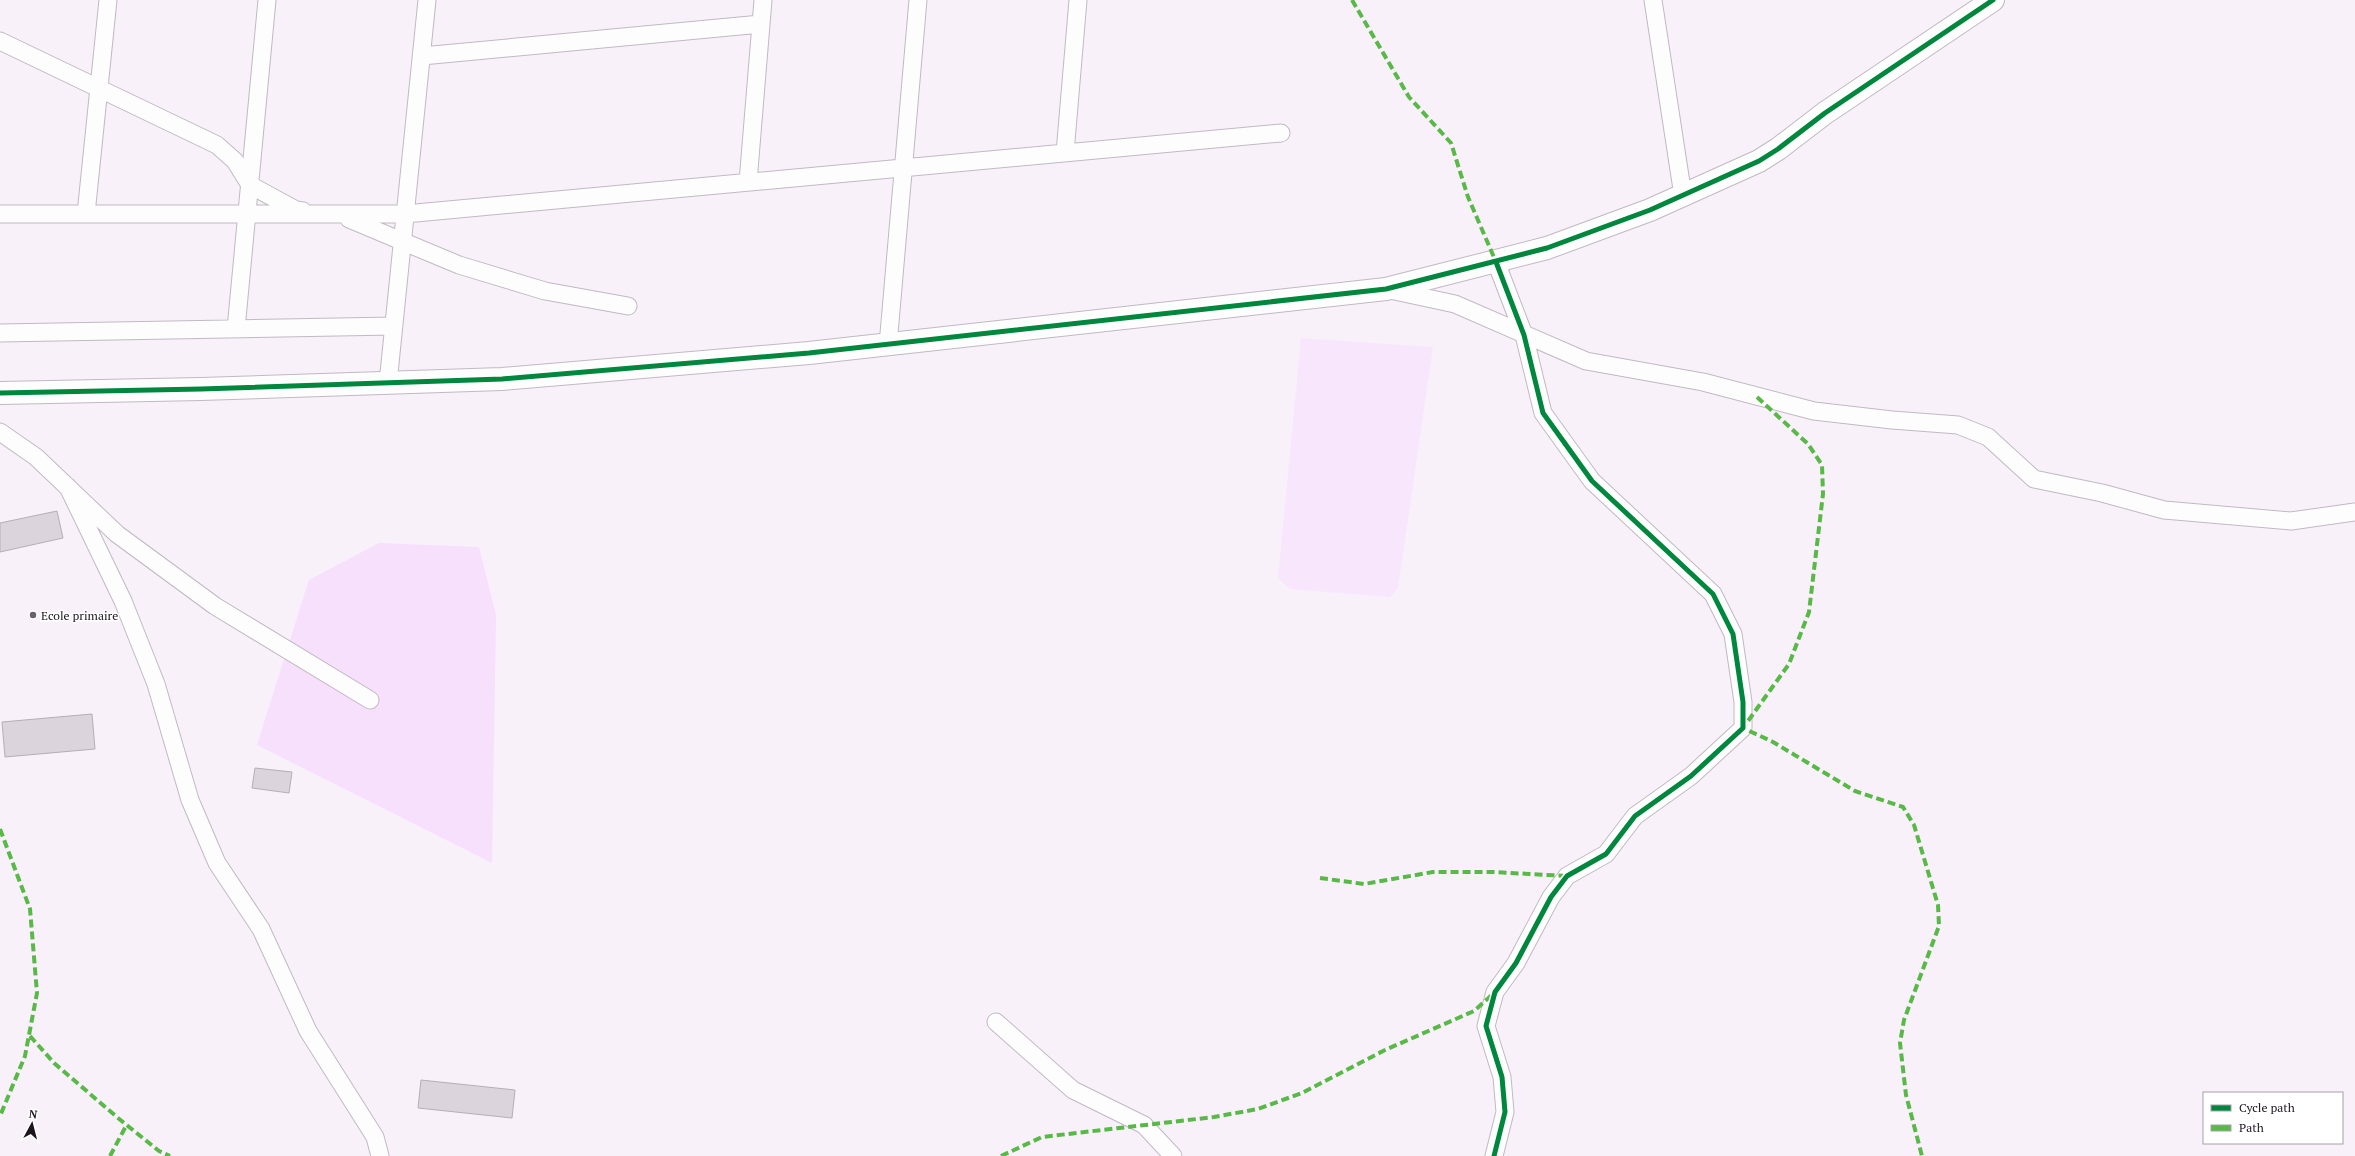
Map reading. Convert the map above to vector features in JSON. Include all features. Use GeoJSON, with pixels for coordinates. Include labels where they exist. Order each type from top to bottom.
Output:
{"type":"FeatureCollection","features":[{"type":"Feature","properties":{"kind":"street"},"geometry":{"type":"LineString","coordinates":[[86,214],[108,0]]}},
{"type":"Feature","properties":{"kind":"street"},"geometry":{"type":"LineString","coordinates":[[236,329],[268,0]]}},
{"type":"Feature","properties":{"kind":"street"},"geometry":{"type":"LineString","coordinates":[[388,383],[427,0]]}},
{"type":"Feature","properties":{"kind":"street"},"geometry":{"type":"LineString","coordinates":[[748,182],[763,0]]}},
{"type":"Feature","properties":{"kind":"street"},"geometry":{"type":"LineString","coordinates":[[888,345],[918,0]]}},
{"type":"Feature","properties":{"kind":"street"},"geometry":{"type":"LineString","coordinates":[[1066,153],[1078,0]]}},
{"type":"Feature","properties":{"kind":"street"},"geometry":{"type":"LineString","coordinates":[[1653,0],[1683,196]]}},
{"type":"Feature","properties":{"kind":"street"},"geometry":{"type":"LineString","coordinates":[[0,393],[388,383],[510,378],[888,345],[1386,289],[1496,262],[1554,245],[1650,210],[1759,161],[1778,149],[1825,113],[1993,0]]}},
{"type":"Feature","properties":{"kind":"street"},"geometry":{"type":"LineString","coordinates":[[422,56],[761,24]]}},
{"type":"Feature","properties":{"kind":"street"},"geometry":{"type":"LineString","coordinates":[[0,41],[217,145],[235,161],[250,185],[296,210],[354,220],[459,265],[531,287],[628,306]]}},
{"type":"Feature","properties":{"kind":"street"},"geometry":{"type":"LineString","coordinates":[[0,214],[405,214],[1281,133]]}},
{"type":"Feature","properties":{"kind":"street"},"geometry":{"type":"LineString","coordinates":[[1494,1156],[1505,1112],[1502,1077],[1486,1026],[1495,992],[1516,963],[1551,897],[1567,876],[1606,854],[1635,816],[1691,776],[1743,728],[1743,702],[1732,634],[1713,594],[1592,482],[1543,413],[1524,335],[1496,262]]}},
{"type":"Feature","properties":{"kind":"street"},"geometry":{"type":"LineString","coordinates":[[1386,289],[1455,304],[1586,361],[1703,382],[1814,411],[1892,420],[1958,425],[1988,437],[2034,479],[2102,493],[2164,510],[2291,521],[2355,512]]}},
{"type":"Feature","properties":{"kind":"street"},"geometry":{"type":"LineString","coordinates":[[0,332],[394,326]]}},
{"type":"Feature","properties":{"kind":"street"},"geometry":{"type":"LineString","coordinates":[[0,432],[36,457],[117,534],[215,606],[370,700]]}},
{"type":"Feature","properties":{"kind":"street"},"geometry":{"type":"LineString","coordinates":[[68,487],[126,608],[156,684],[190,800],[217,863],[261,930],[308,1031],[375,1136],[380,1156]]}},
{"type":"Feature","properties":{"kind":"street"},"geometry":{"type":"LineString","coordinates":[[996,1022],[1073,1090],[1144,1125],[1173,1156]]}},
{"type":"Feature","properties":{"kind":"shaded area"},"geometry":{"type":"Polygon","coordinates":[[[1301,338],[1433,347],[1398,588],[1390,597],[1290,589],[1278,578],[1301,338]]]}},
{"type":"Feature","properties":{"kind":"shaded area"},"geometry":{"type":"Polygon","coordinates":[[[379,543],[479,547],[496,615],[492,863],[257,745],[309,580],[379,543]]]}},
{"type":"Feature","properties":{"kind":"building"},"geometry":{"type":"Polygon","coordinates":[[[57,511],[63,538],[0,552],[0,523],[57,511]]]}},
{"type":"Feature","properties":{"kind":"building"},"geometry":{"type":"Polygon","coordinates":[[[92,714],[95,749],[5,757],[2,722],[92,714]]]}},
{"type":"Feature","properties":{"kind":"building"},"geometry":{"type":"Polygon","coordinates":[[[255,768],[292,772],[289,793],[252,788],[255,768]]]}},
{"type":"Feature","properties":{"kind":"building"},"geometry":{"type":"Polygon","coordinates":[[[421,1080],[515,1090],[512,1118],[418,1108],[421,1080]]]}},
{"type":"Feature","properties":{"kind":"marked path"},"geometry":{"type":"LineString","coordinates":[[1352,0],[1409,97],[1451,143],[1468,197],[1496,262]]}},
{"type":"Feature","properties":{"kind":"marked path"},"geometry":{"type":"LineString","coordinates":[[1757,397],[1808,444],[1822,465],[1823,494],[1809,612],[1789,664],[1743,728],[1773,742],[1855,791],[1903,807],[1914,825],[1938,905],[1939,926],[1904,1020],[1900,1043],[1906,1095],[1922,1156]]}},
{"type":"Feature","properties":{"kind":"marked path"},"geometry":{"type":"LineString","coordinates":[[0,829],[30,909],[37,993],[25,1056],[0,1116]]}},
{"type":"Feature","properties":{"kind":"marked path"},"geometry":{"type":"LineString","coordinates":[[1320,878],[1364,884],[1433,872],[1493,872],[1567,876]]}},
{"type":"Feature","properties":{"kind":"marked path"},"geometry":{"type":"LineString","coordinates":[[1001,1156],[1042,1137],[1214,1117],[1258,1109],[1302,1093],[1385,1050],[1474,1011],[1493,994]]}},
{"type":"Feature","properties":{"kind":"marked path"},"geometry":{"type":"LineString","coordinates":[[30,1036],[54,1063],[118,1118],[159,1151],[170,1156]]}},
{"type":"Feature","properties":{"kind":"marked path"},"geometry":{"type":"LineString","coordinates":[[110,1156],[126,1126]]}},
{"type":"Feature","properties":{"kind":"cycle path"},"geometry":{"type":"LineString","coordinates":[[0,393],[201,389],[502,379],[809,353],[1386,289],[1547,248],[1650,210],[1759,161],[1778,149],[1825,113],[1993,0]]}},
{"type":"Feature","properties":{"kind":"cycle path"},"geometry":{"type":"LineString","coordinates":[[1494,1156],[1505,1112],[1502,1077],[1486,1026],[1495,992],[1516,963],[1551,897],[1567,876],[1606,854],[1635,816],[1691,776],[1743,728],[1743,702],[1733,634],[1713,594],[1592,481],[1543,413],[1524,335],[1496,262]]}},
{"type":"Feature","properties":{"kind":"place","name":"Ecole primaire"},"geometry":{"type":"Point","coordinates":[33,615]}}]}
